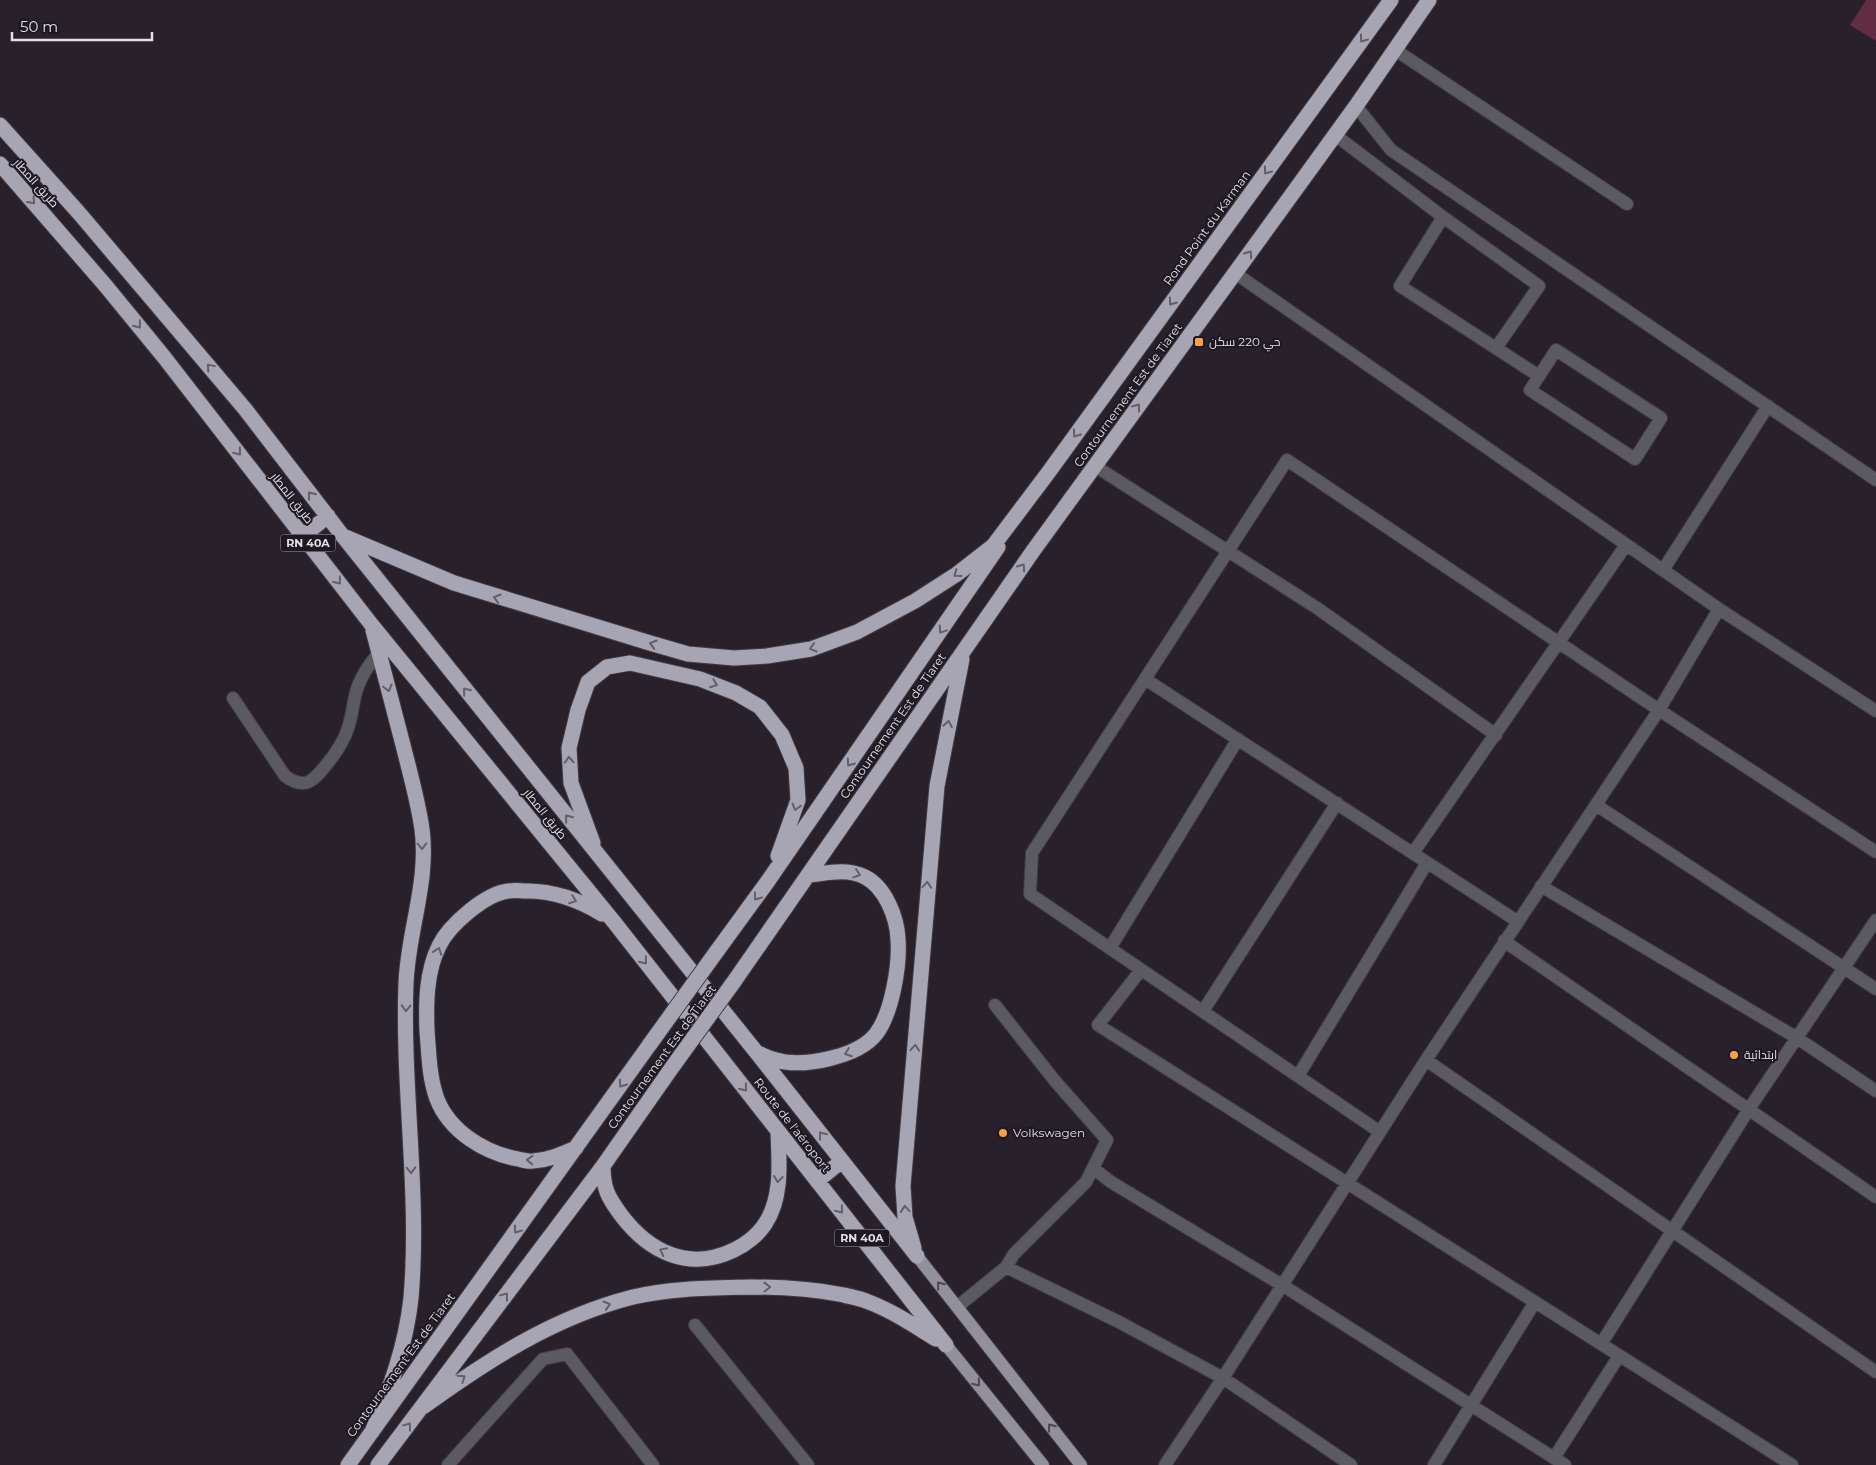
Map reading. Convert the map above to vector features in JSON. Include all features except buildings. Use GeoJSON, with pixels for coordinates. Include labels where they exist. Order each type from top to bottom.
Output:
{"type":"FeatureCollection","features":[{"type":"Feature","properties":{"kind":"highway","name":"Rond Point du Karman"},"geometry":{"type":"LineString","coordinates":[[1048,474],[1392,0]]}},
{"type":"Feature","properties":{"kind":"highway","name":"Contournement Est de Tiaret"},"geometry":{"type":"LineString","coordinates":[[378,1465],[603,1166],[809,875],[964,650],[1356,106],[1429,0]]}},
{"type":"Feature","properties":{"kind":"highway","name":"طريق المطار"},"geometry":{"type":"LineString","coordinates":[[0,125],[79,213],[245,408],[342,535],[598,856]]}},
{"type":"Feature","properties":{"kind":"highway","name":"طريق المطار"},"geometry":{"type":"LineString","coordinates":[[0,164],[164,357],[371,624],[614,922]]}},
{"type":"Feature","properties":{"kind":"highway"},"geometry":{"type":"LineString","coordinates":[[342,535],[454,583],[491,596],[688,654],[734,658],[767,656],[811,649],[857,632],[915,601],[949,580],[993,546],[1048,474]]}},
{"type":"Feature","properties":{"kind":"highway","name":"Contournement Est de Tiaret"},"geometry":{"type":"LineString","coordinates":[[348,1465],[768,880],[925,655],[1048,474]]}},
{"type":"Feature","properties":{"kind":"highway"},"geometry":{"type":"LineString","coordinates":[[303,536],[328,516]]}},
{"type":"Feature","properties":{"kind":"highway"},"geometry":{"type":"LineString","coordinates":[[371,624],[415,791],[422,830],[423,866],[419,903],[406,980],[405,1026],[414,1228],[411,1300],[401,1349],[390,1388],[372,1432]]}},
{"type":"Feature","properties":{"kind":"highway"},"geometry":{"type":"LineString","coordinates":[[917,1256],[905,1217],[903,1186],[937,786],[952,702],[964,650]]}},
{"type":"Feature","properties":{"kind":"highway"},"geometry":{"type":"LineString","coordinates":[[598,856],[571,784],[569,748],[578,710],[588,682],[607,667],[630,663],[700,679],[736,693],[760,708],[782,735],[796,768],[798,800],[768,880]]}},
{"type":"Feature","properties":{"kind":"highway","name":"Route de l'aéroport"},"geometry":{"type":"LineString","coordinates":[[598,856],[917,1256]]}},
{"type":"Feature","properties":{"kind":"highway"},"geometry":{"type":"LineString","coordinates":[[757,1053],[790,1062],[825,1060],[853,1052],[875,1035],[888,1011],[896,972],[898,939],[895,920],[881,891],[866,877],[848,871],[809,875]]}},
{"type":"Feature","properties":{"kind":"highway"},"geometry":{"type":"LineString","coordinates":[[576,1148],[550,1159],[531,1162],[510,1158],[482,1148],[455,1126],[437,1099],[430,1068],[426,1006],[430,973],[439,946],[455,922],[483,902],[507,891],[538,891],[568,897],[590,906],[614,922]]}},
{"type":"Feature","properties":{"kind":"highway","name":"Route de l'aéroport"},"geometry":{"type":"LineString","coordinates":[[614,922],[946,1345]]}},
{"type":"Feature","properties":{"kind":"highway"},"geometry":{"type":"LineString","coordinates":[[603,1166],[607,1193],[629,1224],[648,1244],[673,1256],[699,1260],[720,1257],[744,1245],[765,1224],[774,1204],[779,1176],[778,1131]]}},
{"type":"Feature","properties":{"kind":"highway"},"geometry":{"type":"LineString","coordinates":[[817,1181],[842,1161]]}},
{"type":"Feature","properties":{"kind":"highway"},"geometry":{"type":"LineString","coordinates":[[423,1407],[466,1375],[502,1352],[553,1326],[589,1311],[634,1297],[698,1288],[775,1287],[817,1290],[865,1300],[897,1315],[946,1345]]}},
{"type":"Feature","properties":{"kind":"main road","name":"RN 40A"},"geometry":{"type":"LineString","coordinates":[[917,1256],[1082,1465]]}},
{"type":"Feature","properties":{"kind":"main road","name":"RN 40A"},"geometry":{"type":"LineString","coordinates":[[946,1345],[1043,1465]]}},
{"type":"Feature","properties":{"kind":"street"},"geometry":{"type":"LineString","coordinates":[[1394,50],[1627,204]]}},
{"type":"Feature","properties":{"kind":"street"},"geometry":{"type":"LineString","coordinates":[[1356,106],[1391,150],[1876,480]]}},
{"type":"Feature","properties":{"kind":"street"},"geometry":{"type":"LineString","coordinates":[[1334,134],[1538,286],[1496,348]]}},
{"type":"Feature","properties":{"kind":"street"},"geometry":{"type":"LineString","coordinates":[[1443,217],[1400,286],[1539,376]]}},
{"type":"Feature","properties":{"kind":"street"},"geometry":{"type":"LineString","coordinates":[[1235,273],[1719,609],[1876,711]]}},
{"type":"Feature","properties":{"kind":"street"},"geometry":{"type":"LineString","coordinates":[[1556,350],[1661,418],[1635,459],[1530,390],[1539,376],[1556,350]]}},
{"type":"Feature","properties":{"kind":"street"},"geometry":{"type":"LineString","coordinates":[[1663,570],[1768,406]]}},
{"type":"Feature","properties":{"kind":"street"},"geometry":{"type":"LineString","coordinates":[[1380,1132],[1030,894],[1032,853],[1288,460],[1660,710],[1876,852]]}},
{"type":"Feature","properties":{"kind":"street"},"geometry":{"type":"LineString","coordinates":[[1095,466],[1317,608],[1496,735]]}},
{"type":"Feature","properties":{"kind":"street"},"geometry":{"type":"LineString","coordinates":[[1413,853],[1626,545]]}},
{"type":"Feature","properties":{"kind":"street"},"geometry":{"type":"LineString","coordinates":[[1164,1465],[1223,1378],[1517,921],[1660,710],[1719,609]]}},
{"type":"Feature","properties":{"kind":"street"},"geometry":{"type":"LineString","coordinates":[[233,698],[285,776],[298,782],[311,781],[321,773],[342,743],[352,715],[357,688],[370,663],[379,653]]}},
{"type":"Feature","properties":{"kind":"street"},"geometry":{"type":"LineString","coordinates":[[1145,679],[1517,921]]}},
{"type":"Feature","properties":{"kind":"street"},"geometry":{"type":"LineString","coordinates":[[1110,948],[1238,739]]}},
{"type":"Feature","properties":{"kind":"street"},"geometry":{"type":"LineString","coordinates":[[1203,1012],[1337,804]]}},
{"type":"Feature","properties":{"kind":"street"},"geometry":{"type":"LineString","coordinates":[[1596,805],[1876,989]]}},
{"type":"Feature","properties":{"kind":"street"},"geometry":{"type":"LineString","coordinates":[[1298,1076],[1427,862]]}},
{"type":"Feature","properties":{"kind":"street"},"geometry":{"type":"LineString","coordinates":[[1541,886],[1797,1038],[1876,1091]]}},
{"type":"Feature","properties":{"kind":"street"},"geometry":{"type":"LineString","coordinates":[[1602,1344],[1749,1109],[1876,920]]}},
{"type":"Feature","properties":{"kind":"street"},"geometry":{"type":"LineString","coordinates":[[1504,941],[1876,1197]]}},
{"type":"Feature","properties":{"kind":"street"},"geometry":{"type":"LineString","coordinates":[[1141,970],[1098,1025],[1792,1465]]}},
{"type":"Feature","properties":{"kind":"street"},"geometry":{"type":"LineString","coordinates":[[957,1307],[1006,1266],[1014,1254],[1086,1182],[1106,1140],[1055,1081],[996,1005]]}},
{"type":"Feature","properties":{"kind":"street"},"geometry":{"type":"LineString","coordinates":[[1426,1060],[1876,1372]]}},
{"type":"Feature","properties":{"kind":"street"},"geometry":{"type":"LineString","coordinates":[[1093,1168],[1111,1182],[1282,1285],[1560,1462],[1619,1356]]}},
{"type":"Feature","properties":{"kind":"street"},"geometry":{"type":"LineString","coordinates":[[1006,1266],[1119,1322],[1223,1378],[1351,1465]]}},
{"type":"Feature","properties":{"kind":"street"},"geometry":{"type":"LineString","coordinates":[[1434,1465],[1535,1302]]}},
{"type":"Feature","properties":{"kind":"street"},"geometry":{"type":"LineString","coordinates":[[695,1325],[808,1465]]}},
{"type":"Feature","properties":{"kind":"street"},"geometry":{"type":"LineString","coordinates":[[448,1465],[543,1359],[567,1354],[653,1465]]}},
{"type":"Feature","properties":{"kind":"shaded area"},"geometry":{"type":"Polygon","coordinates":[[[1866,0],[1876,0],[1876,41],[1850,25],[1866,0]]]}},
{"type":"Feature","properties":{"kind":"place","name":"حي 220 سكن"},"geometry":{"type":"Point","coordinates":[1199,342]}},
{"type":"Feature","properties":{"kind":"place","name":"ابتدائية"},"geometry":{"type":"Point","coordinates":[1734,1055]}},
{"type":"Feature","properties":{"kind":"place","name":"Volkswagen"},"geometry":{"type":"Point","coordinates":[1003,1133]}}]}
